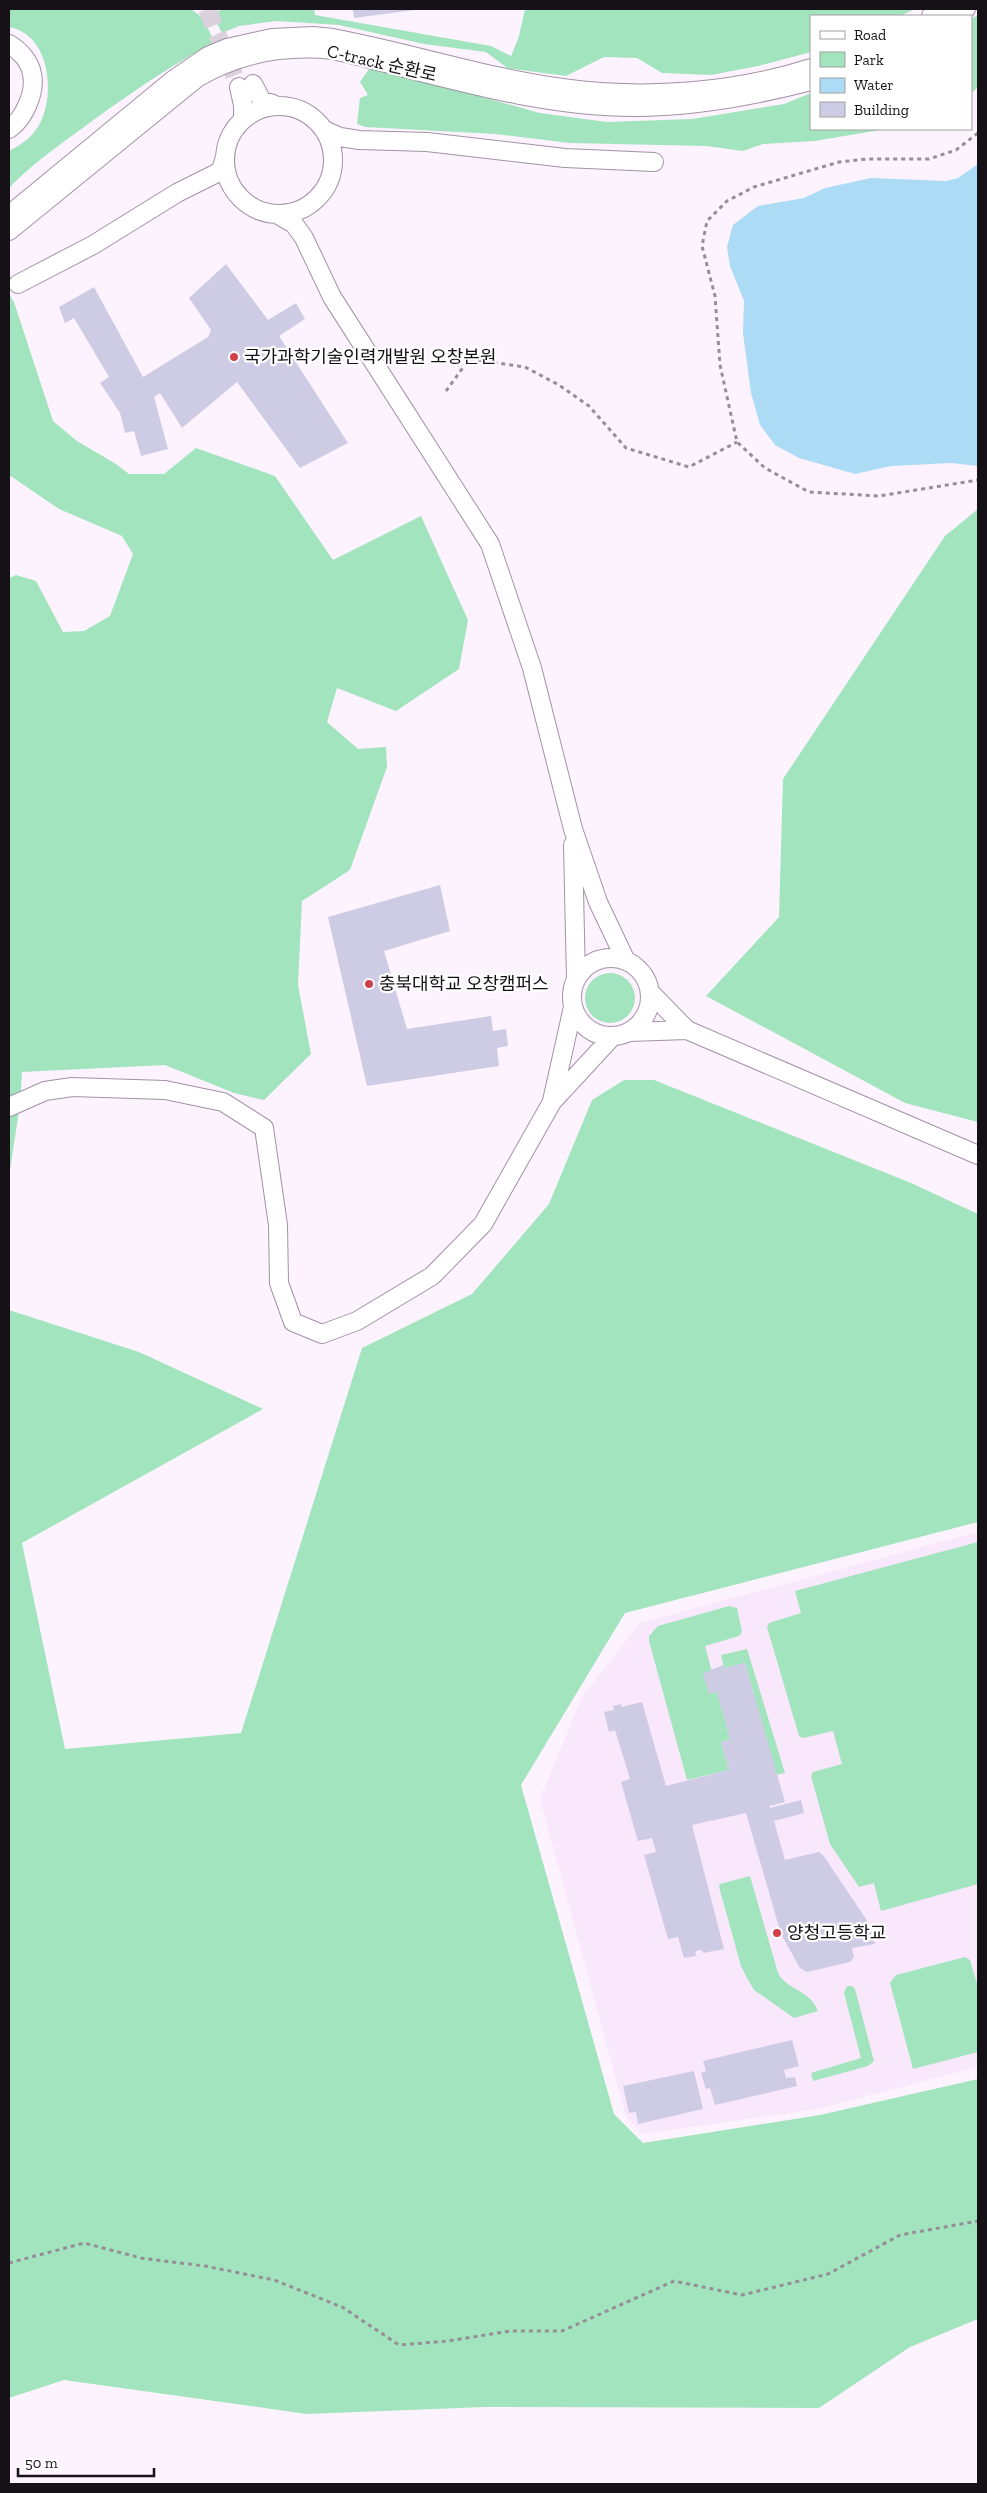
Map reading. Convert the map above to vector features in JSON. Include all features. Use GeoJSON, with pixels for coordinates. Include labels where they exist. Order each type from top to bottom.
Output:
{"type":"FeatureCollection","features":[{"type":"Feature","properties":{"kind":"street","name":"C-track 순환로"},"geometry":{"type":"LineString","coordinates":[[9,214],[183,72],[217,52],[265,39],[294,36],[333,38],[546,85],[623,93],[711,88],[765,79],[810,68]]}},
{"type":"Feature","properties":{"kind":"street"},"geometry":{"type":"LineString","coordinates":[[9,44],[20,51],[32,74],[30,100],[15,124],[9,128]]}},
{"type":"Feature","properties":{"kind":"street","name":"C-track 순환로"},"geometry":{"type":"LineString","coordinates":[[9,231],[197,78],[225,63],[264,52],[311,48],[333,50],[515,93],[617,106],[636,107],[715,101],[810,81]]}},
{"type":"Feature","properties":{"kind":"street"},"geometry":{"type":"LineString","coordinates":[[243,119],[246,86],[262,101],[273,104]]}},
{"type":"Feature","properties":{"kind":"street"},"geometry":{"type":"LineString","coordinates":[[18,284],[93,245],[203,178],[221,170],[234,130],[243,119],[261,106],[273,104],[285,104],[300,109],[314,117],[324,130],[330,143],[333,160],[330,178],[325,190],[306,208],[292,214],[280,216]]}},
{"type":"Feature","properties":{"kind":"street"},"geometry":{"type":"LineString","coordinates":[[324,130],[340,137],[359,140],[427,142],[565,158],[654,162]]}},
{"type":"Feature","properties":{"kind":"street"},"geometry":{"type":"LineString","coordinates":[[333,160],[347,145],[359,140]]}},
{"type":"Feature","properties":{"kind":"street"},"geometry":{"type":"LineString","coordinates":[[225,157],[232,185],[239,196],[250,206],[261,212],[280,216],[294,224],[304,238],[332,297],[490,544],[532,668],[573,829],[598,902],[626,961]]}},
{"type":"Feature","properties":{"kind":"street"},"geometry":{"type":"LineString","coordinates":[[203,178],[216,179],[232,185]]}},
{"type":"Feature","properties":{"kind":"street"},"geometry":{"type":"LineString","coordinates":[[304,238],[303,222],[306,208]]}},
{"type":"Feature","properties":{"kind":"street"},"geometry":{"type":"LineString","coordinates":[[573,829],[576,980]]}},
{"type":"Feature","properties":{"kind":"street"},"geometry":{"type":"LineString","coordinates":[[9,1107],[45,1091],[72,1087],[165,1090],[223,1102],[264,1128],[278,1225],[279,1283],[293,1322],[322,1334],[357,1321],[432,1276],[483,1224],[552,1102],[621,1034],[638,1026],[646,1016],[650,1004],[650,992],[647,980],[640,969],[626,961],[605,958],[593,962],[583,969],[576,980],[572,993],[573,1007],[552,1102]]}},
{"type":"Feature","properties":{"kind":"street"},"geometry":{"type":"LineString","coordinates":[[650,992],[687,1030],[978,1155]]}},
{"type":"Feature","properties":{"kind":"street"},"geometry":{"type":"LineString","coordinates":[[573,1007],[579,1019],[588,1029],[600,1035],[687,1030]]}},
{"type":"Feature","properties":{"kind":"path"},"geometry":{"type":"LineString","coordinates":[[978,133],[956,150],[928,159],[867,159],[840,162],[754,186],[728,201],[707,221],[702,246],[715,296],[720,365],[737,442],[765,468],[809,492],[879,496],[978,480]]}},
{"type":"Feature","properties":{"kind":"path"},"geometry":{"type":"LineString","coordinates":[[446,391],[468,359],[525,367],[589,406],[626,448],[689,467],[737,442]]}},
{"type":"Feature","properties":{"kind":"path"},"geometry":{"type":"LineString","coordinates":[[9,2263],[84,2244],[141,2258],[205,2266],[274,2280],[342,2307],[399,2345],[448,2341],[510,2331],[562,2331],[674,2281],[742,2295],[828,2274],[900,2235],[978,2221]]}},
{"type":"Feature","properties":{"kind":"shaded area","name":"양청고등학교"},"geometry":{"type":"Polygon","coordinates":[[[978,1532],[978,2067],[818,2109],[643,2134],[626,2117],[540,1799],[582,1697],[640,1623],[978,1532]]]}},
{"type":"Feature","properties":{"kind":"green space"},"geometry":{"type":"Polygon","coordinates":[[[9,9],[191,9],[204,19],[214,42],[112,106],[25,172],[9,188],[9,151],[27,140],[40,123],[48,96],[48,81],[46,66],[41,52],[33,41],[22,32],[9,27],[9,9]]]}},
{"type":"Feature","properties":{"kind":"green space"},"geometry":{"type":"Polygon","coordinates":[[[223,9],[314,9],[315,15],[491,46],[511,56],[519,36],[525,9],[915,9],[902,15],[810,15],[810,52],[758,66],[711,75],[662,73],[637,58],[604,57],[566,76],[507,68],[486,52],[424,44],[339,25],[276,21],[239,26],[222,33],[212,14],[223,9]]]}},
{"type":"Feature","properties":{"kind":"green space"},"geometry":{"type":"Polygon","coordinates":[[[978,15],[978,87],[972,93],[972,18],[978,15]]]}},
{"type":"Feature","properties":{"kind":"green space"},"geometry":{"type":"Polygon","coordinates":[[[371,66],[540,113],[607,122],[692,119],[784,104],[810,93],[810,130],[880,130],[815,141],[763,144],[743,151],[706,146],[570,143],[495,134],[365,127],[357,124],[360,98],[368,95],[360,82],[371,66]]]}},
{"type":"Feature","properties":{"kind":"green space"},"geometry":{"type":"Polygon","coordinates":[[[9,294],[14,302],[53,421],[77,441],[129,474],[164,474],[196,448],[275,476],[333,560],[421,516],[468,620],[459,669],[396,711],[337,688],[327,722],[358,749],[386,747],[387,767],[350,870],[302,901],[298,985],[311,1054],[264,1100],[234,1093],[165,1065],[22,1072],[20,1104],[9,1177],[9,578],[16,575],[36,581],[63,632],[84,631],[110,616],[133,554],[122,536],[59,509],[9,475],[9,294]]]}},
{"type":"Feature","properties":{"kind":"green space"},"geometry":{"type":"Polygon","coordinates":[[[978,509],[978,1122],[905,1103],[706,996],[779,917],[783,779],[945,536],[978,509]]]}},
{"type":"Feature","properties":{"kind":"green space"},"geometry":{"type":"Polygon","coordinates":[[[610,973],[628,980],[635,998],[628,1016],[610,1023],[592,1016],[585,998],[592,980],[610,973]]]}},
{"type":"Feature","properties":{"kind":"green space"},"geometry":{"type":"Polygon","coordinates":[[[624,1080],[654,1080],[911,1183],[978,1214],[978,1522],[625,1613],[521,1785],[614,2114],[643,2143],[820,2115],[978,2079],[978,2319],[910,2347],[819,2408],[485,2407],[307,2414],[64,2380],[9,2398],[9,1310],[139,1352],[263,1409],[22,1543],[65,1749],[241,1733],[362,1348],[472,1294],[549,1204],[592,1100],[624,1080]]]}},
{"type":"Feature","properties":{"kind":"green space"},"geometry":{"type":"Polygon","coordinates":[[[978,1542],[978,1884],[881,1911],[874,1883],[859,1887],[830,1844],[811,1776],[813,1772],[842,1764],[833,1731],[803,1738],[799,1736],[767,1627],[769,1623],[801,1613],[795,1591],[978,1542]]]}},
{"type":"Feature","properties":{"kind":"green space"},"geometry":{"type":"Polygon","coordinates":[[[729,1606],[737,1608],[742,1632],[739,1636],[705,1646],[730,1739],[721,1742],[729,1770],[687,1780],[649,1636],[658,1626],[729,1606]]]}},
{"type":"Feature","properties":{"kind":"green space"},"geometry":{"type":"Polygon","coordinates":[[[747,1649],[785,1773],[776,1775],[745,1663],[724,1668],[721,1655],[747,1649]]]}},
{"type":"Feature","properties":{"kind":"green space"},"geometry":{"type":"Polygon","coordinates":[[[750,1876],[778,1973],[782,1979],[809,1998],[818,2011],[794,2018],[754,1990],[747,1978],[741,1966],[719,1887],[720,1884],[750,1876]]]}},
{"type":"Feature","properties":{"kind":"green space"},"geometry":{"type":"Polygon","coordinates":[[[965,1957],[970,1960],[978,1987],[978,2052],[913,2069],[890,1983],[896,1975],[965,1957]]]}},
{"type":"Feature","properties":{"kind":"green space"},"geometry":{"type":"Polygon","coordinates":[[[847,1986],[852,1986],[855,1989],[874,2061],[868,2066],[813,2081],[811,2073],[861,2058],[844,1993],[847,1986]]]}},
{"type":"Feature","properties":{"kind":"water"},"geometry":{"type":"Polygon","coordinates":[[[978,164],[978,466],[951,463],[891,466],[855,474],[799,458],[775,445],[760,425],[751,393],[743,333],[744,301],[730,266],[727,247],[733,225],[758,206],[804,198],[825,188],[871,178],[946,181],[958,178],[978,164]]]}},
{"type":"Feature","properties":{"kind":"building"},"geometry":{"type":"Polygon","coordinates":[[[353,9],[415,9],[415,10],[354,18],[353,9]]]}},
{"type":"Feature","properties":{"kind":"building","name":"국가과학기술인력개발원 오창본원"},"geometry":{"type":"Polygon","coordinates":[[[226,264],[268,320],[296,303],[305,319],[279,336],[348,443],[300,468],[237,382],[182,428],[160,393],[154,397],[168,449],[141,456],[134,431],[125,433],[120,413],[100,383],[109,377],[74,318],[65,323],[59,307],[94,287],[143,377],[208,337],[211,330],[189,298],[226,264]]]}},
{"type":"Feature","properties":{"kind":"building","name":"충북대학교 오창캠퍼스"},"geometry":{"type":"Polygon","coordinates":[[[440,885],[450,931],[384,951],[407,1029],[491,1016],[493,1031],[506,1029],[508,1046],[497,1048],[499,1066],[367,1086],[328,917],[440,885]]]}},
{"type":"Feature","properties":{"kind":"building"},"geometry":{"type":"Polygon","coordinates":[[[745,1663],[785,1802],[769,1806],[770,1808],[801,1800],[804,1813],[774,1821],[785,1860],[819,1852],[823,1855],[866,1919],[875,1944],[852,1948],[854,1957],[850,1962],[807,1972],[800,1968],[781,1934],[746,1813],[692,1825],[724,1949],[703,1953],[702,1950],[695,1951],[696,1956],[684,1958],[678,1937],[668,1939],[644,1855],[656,1852],[652,1838],[638,1841],[621,1782],[630,1779],[615,1730],[609,1732],[604,1712],[614,1710],[613,1706],[621,1704],[622,1707],[642,1702],[666,1786],[729,1770],[721,1742],[730,1739],[717,1692],[709,1694],[703,1673],[723,1665],[724,1668],[745,1663]]]}},
{"type":"Feature","properties":{"kind":"building"},"geometry":{"type":"Polygon","coordinates":[[[792,2040],[799,2066],[784,2070],[786,2078],[795,2077],[797,2086],[715,2105],[710,2088],[706,2089],[701,2073],[706,2071],[703,2061],[792,2040]]]}},
{"type":"Feature","properties":{"kind":"building"},"geometry":{"type":"Polygon","coordinates":[[[694,2071],[703,2109],[638,2124],[636,2112],[629,2113],[623,2086],[694,2071]]]}},
{"type":"Feature","properties":{"kind":"tunnel"},"geometry":{"type":"LineString","coordinates":[[207,9],[239,87]]}},
{"type":"Feature","properties":{"kind":"place","name":"국가과학기술인력개발원 오창본원"},"geometry":{"type":"Point","coordinates":[234,357]}},
{"type":"Feature","properties":{"kind":"place","name":"충북대학교 오창캠퍼스"},"geometry":{"type":"Point","coordinates":[369,984]}},
{"type":"Feature","properties":{"kind":"place","name":"양청고등학교"},"geometry":{"type":"Point","coordinates":[777,1933]}}]}
